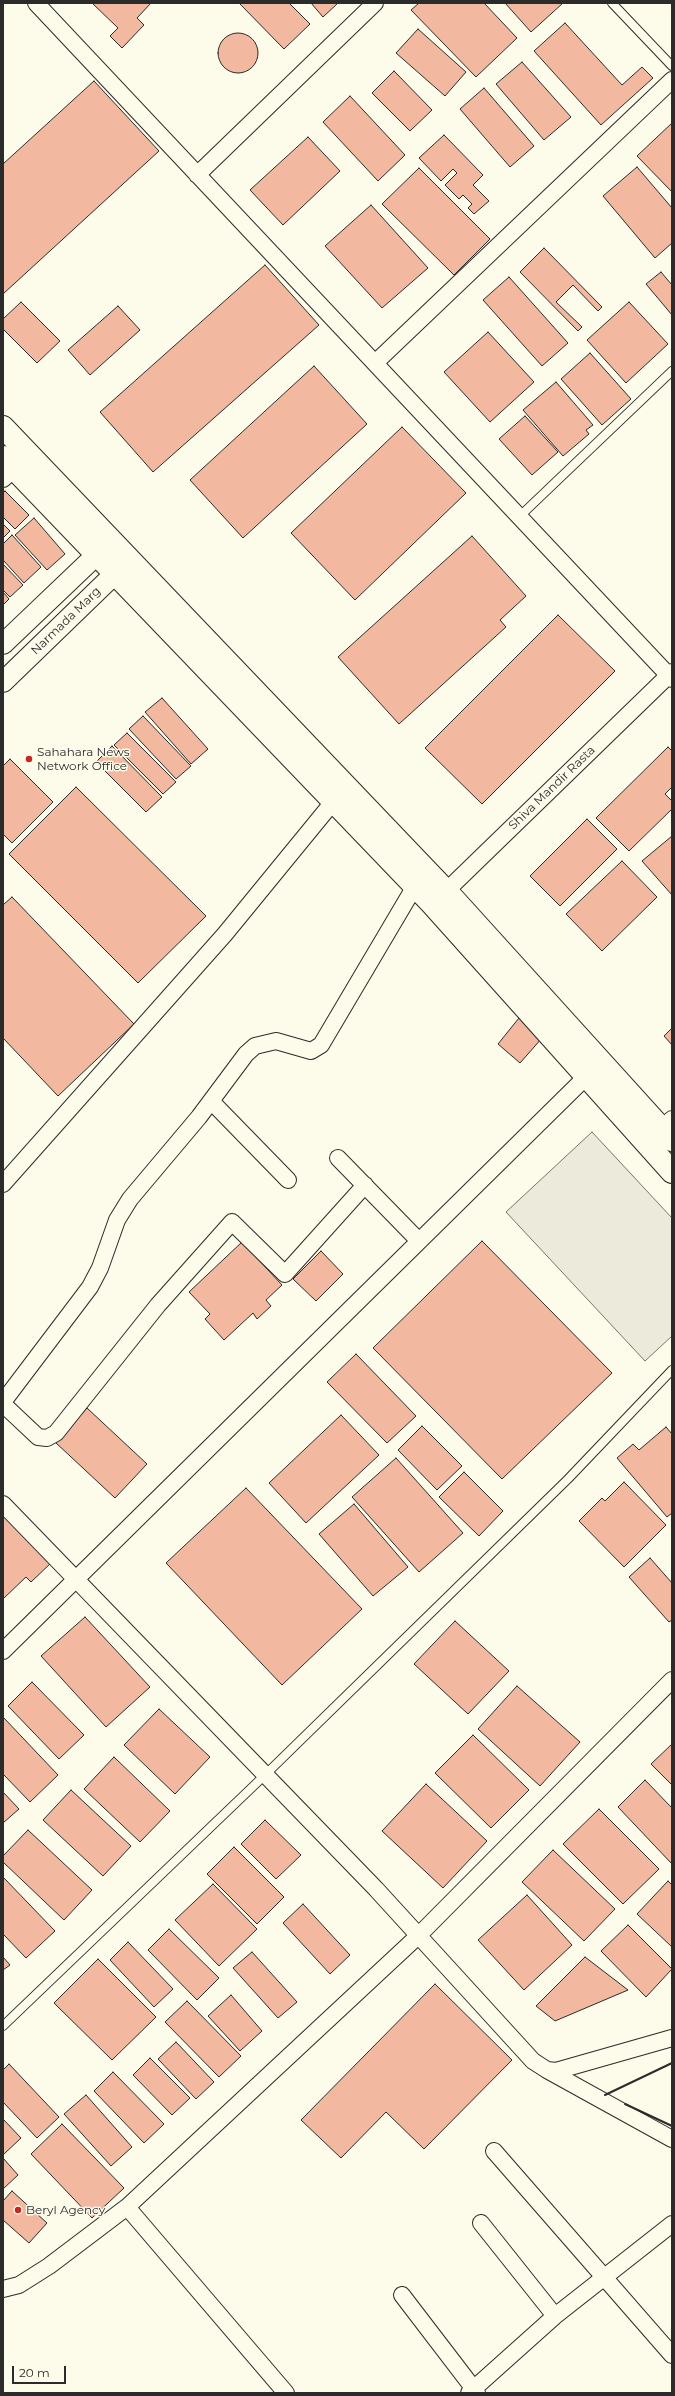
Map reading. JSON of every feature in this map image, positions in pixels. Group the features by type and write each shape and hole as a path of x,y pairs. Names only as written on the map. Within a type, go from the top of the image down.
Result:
{"main road":[{"path":"3,427 104,548 439,897 594,1069 672,1172"},
{"path":"7,468 104,548"},
{"path":"122,567 333,802 415,886 439,897"},
{"path":"594,1069 669,1129"}],"street":[{"path":"36,3 519,518 671,676"},
{"path":"197,175 375,3"},
{"path":"375,363 672,80"},
{"path":"3,644 104,548"},
{"name":"Narmada Marg","path":"3,682 122,567"},
{"name":"Shiva Mandir Rasta","path":"439,897 671,676"},
{"path":"3,1184 225,934 333,802"},
{"path":"365,1185 285,1274 232,1222 158,1304 56,1433 47,1438 38,1437 3,1403 90,1287 100,1268 117,1220 130,1200 212,1101 246,1054 255,1046 276,1041 312,1051 321,1045 415,886"},
{"path":"3,1651 594,1069"},
{"path":"212,1101 288,1180"},
{"path":"338,1158 419,1241"},
{"path":"3,1504 266,1774 533,2061 672,2139"},
{"path":"3,2289 19,2285 49,2266 127,2207 418,1936 672,1680"},
{"path":"547,2070 556,2071 580,2066 672,2038"},
{"path":"494,2151 603,2278 672,2355"},
{"path":"127,2207 286,2393"},
{"path":"481,2223 555,2316"},
{"path":"402,2295 473,2392 555,2316 672,2224"}],"lane":[{"path":"612,3 672,66"},
{"path":"519,518 672,371"},
{"path":"3,2026 266,1774 568,1479 672,1370"}],"shaded area":[{"path":"592,1132 672,1218 672,1336 645,1361 506,1212"}],"building":[{"path":"92,3 151,3 137,18 144,25 122,48 110,36 118,28"},
{"path":"239,3 289,3 310,24 284,49"},
{"path":"311,3 338,3 323,17"},
{"path":"419,3 484,3 517,38 476,77 411,10"},
{"path":"505,3 563,3 531,32"},
{"path":"565,23 622,85 642,67 653,78 601,125 534,51"},
{"path":"418,29 466,72 445,96 396,53"},
{"path":"238,33 246,35 252,39 256,45 258,53 256,61 252,67 246,71 238,73 230,71 224,67 220,61 218,53 220,45 224,39 230,35"},
{"path":"522,62 571,117 544,140 496,84"},
{"path":"394,71 432,110 410,131 372,93"},
{"path":"94,81 159,151 3,294 3,164"},
{"path":"484,88 534,146 510,167 460,109"},
{"path":"350,96 405,155 378,181 323,122"},
{"path":"672,123 672,192 637,156"},
{"path":"444,135 483,175 473,185 489,201 474,214 468,208 472,204 463,195 459,199 445,185 457,173 453,169 441,181 419,158"},
{"path":"308,137 340,171 283,225 250,190"},
{"path":"637,167 672,208 672,243 655,258 603,196"},
{"path":"419,168 490,239 454,275 382,204"},
{"path":"371,205 428,268 382,308 325,246"},
{"path":"544,248 602,307 598,311 573,285 556,302 582,327 578,331 520,272"},
{"path":"265,265 319,325 153,472 100,412"},
{"path":"661,272 672,285 672,315 646,284"},
{"path":"509,277 568,343 542,366 483,300"},
{"path":"21,302 60,341 37,363 3,329 3,319"},
{"path":"629,302 668,344 626,383 587,340"},
{"path":"118,306 140,330 90,375 68,350"},
{"path":"488,332 534,382 490,422 444,372"},
{"path":"590,353 631,399 602,425 561,379"},
{"path":"314,366 367,424 243,538 190,480"},
{"path":"556,382 593,425 586,430 589,434 563,456 523,410"},
{"path":"525,416 558,452 532,475 499,439"},
{"path":"402,427 466,493 355,600 291,533"},
{"path":"5,491 29,515 15,529 3,517 3,493"},
{"path":"34,518 65,554 47,570 15,535"},
{"path":"3,524 10,531 3,538"},
{"path":"12,535 41,567 24,583 3,560 3,544"},
{"path":"472,536 526,596 500,620 506,627 399,724 338,657"},
{"path":"3,564 23,585 10,597 3,590"},
{"path":"3,592 9,599 3,605"},
{"path":"558,615 615,671 482,804 425,748"},
{"path":"162,698 208,749 191,764 145,712"},
{"path":"143,716 191,766 176,779 129,729"},
{"path":"127,733 176,782 163,794 114,745"},
{"path":"112,746 162,797 146,812 96,762"},
{"path":"668,747 672,751 672,787 665,794 672,801 672,809 629,851 596,818"},
{"path":"10,759 53,802 12,843 3,834 3,766"},
{"path":"76,787 206,916 138,983 9,854"},
{"path":"587,819 617,849 560,906 530,876"},
{"path":"672,836 672,895 642,861"},
{"path":"622,861 657,897 602,951 566,914"},
{"path":"12,897 134,1024 58,1096 3,1038 3,905"},
{"path":"519,1018 542,1038 520,1063 498,1044"},
{"path":"672,1028 672,1045 664,1036"},
{"path":"482,1241 612,1373 502,1479 373,1348"},
{"path":"242,1242 282,1285 266,1300 271,1306 257,1319 253,1313 224,1340 205,1319 210,1314 189,1292"},
{"path":"321,1251 343,1274 316,1301 293,1279"},
{"path":"356,1354 416,1416 387,1443 327,1382"},
{"path":"87,1408 147,1464 115,1498 55,1442"},
{"path":"341,1415 379,1455 306,1523 269,1483"},
{"path":"422,1426 462,1466 437,1490 398,1450"},
{"path":"666,1427 672,1434 672,1513 667,1517 617,1458 633,1444 639,1450"},
{"path":"396,1458 463,1533 419,1572 352,1497"},
{"path":"464,1472 503,1511 479,1536 439,1497"},
{"path":"624,1482 666,1525 624,1567 579,1521 602,1498 605,1501"},
{"path":"246,1488 362,1609 282,1685 166,1563"},
{"path":"354,1504 408,1567 373,1596 319,1534"},
{"path":"3,1510 52,1562 31,1582 26,1577 3,1599"},
{"path":"650,1558 672,1583 672,1620 669,1622 629,1577"},
{"path":"85,1617 150,1687 106,1727 41,1656"},
{"path":"455,1621 509,1671 468,1714 414,1664"},
{"path":"32,1682 84,1735 59,1759 8,1706"},
{"path":"517,1686 580,1742 540,1786 478,1729"},
{"path":"159,1709 210,1757 175,1794 124,1745"},
{"path":"3,1717 58,1775 30,1802 3,1774"},
{"path":"473,1735 529,1790 491,1828 435,1773"},
{"path":"672,1744 672,1785 651,1764"},
{"path":"114,1757 170,1811 140,1842 84,1789"},
{"path":"645,1780 672,1808 672,1864 618,1807"},
{"path":"426,1784 487,1841 443,1888 382,1831"},
{"path":"71,1790 131,1846 103,1876 43,1820"},
{"path":"3,1792 19,1809 3,1823"},
{"path":"599,1809 659,1869 623,1904 563,1844"},
{"path":"265,1820 301,1855 276,1879 241,1844"},
{"path":"28,1830 92,1890 64,1920 3,1862 3,1856"},
{"path":"234,1847 284,1897 257,1924 207,1874"},
{"path":"553,1850 615,1909 584,1941 522,1882"},
{"path":"3,1877 55,1931 26,1958 3,1934"},
{"path":"668,1881 672,1885 672,1947 637,1914"},
{"path":"213,1884 257,1929 219,1966 175,1920"},
{"path":"527,1895 572,1945 524,1990 478,1940"},
{"path":"303,1904 350,1955 330,1974 283,1923"},
{"path":"628,1925 672,1969 646,1997 601,1951"},
{"path":"169,1929 219,1978 197,2000 148,1950"},
{"path":"128,1942 173,1989 154,2007 110,1960"},
{"path":"252,1952 297,2002 278,2018 233,1968"},
{"path":"3,1957 10,1965 3,1970"},
{"path":"585,1957 628,1990 555,2021 536,2006"},
{"path":"98,1959 156,2017 112,2060 54,2003"},
{"path":"435,1984 512,2060 424,2149 386,2112 341,2158 301,2120"},
{"path":"231,1995 262,2031 240,2051 208,2016"},
{"path":"187,2001 241,2056 219,2077 165,2022"},
{"path":"176,2042 214,2082 196,2099 158,2059"},
{"path":"150,2058 190,2098 172,2115 133,2075"},
{"path":"9,2064 59,2117 37,2138 3,2102 3,2070"},
{"path":"113,2072 164,2124 144,2143 94,2091"},
{"path":"86,2095 132,2147 111,2166 64,2114"},
{"path":"3,2119 21,2138 3,2155"},
{"path":"62,2124 124,2188 92,2218 31,2154"},
{"path":"3,2158 18,2175 3,2189"},
{"name":"Beryl Agency","path":"12,2191 47,2223 29,2243 3,2220 3,2201"}],"wall":[{"path":"605,2095 672,2063"},
{"path":"625,2104 672,2126"}],"place":[{"name":"Sahahara News Network Office","path":"29,759"},
{"name":"Beryl Agency","path":"18,2210"}]}
